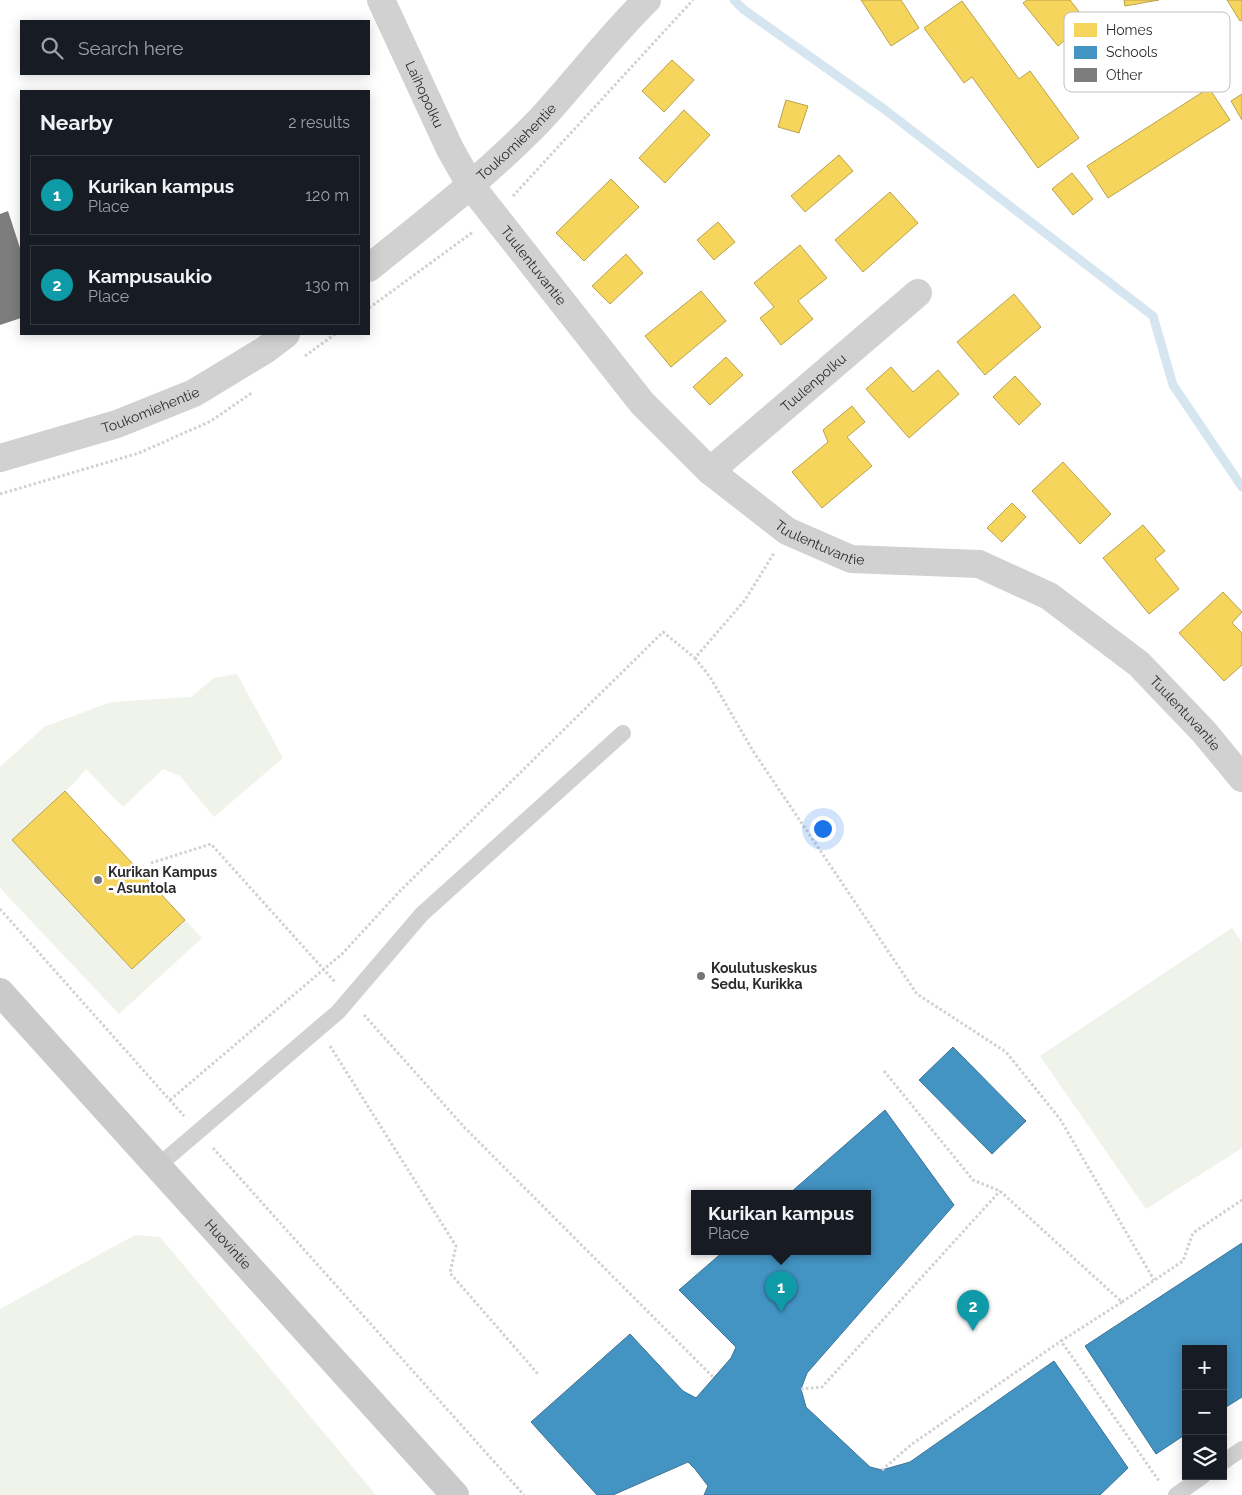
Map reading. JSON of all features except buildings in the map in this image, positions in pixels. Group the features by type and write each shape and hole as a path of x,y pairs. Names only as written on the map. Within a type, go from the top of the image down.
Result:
{"main road":[{"name":"Huovintie","path":"0,992 455,1495"}],"street":[{"name":"Laihopolku","path":"381,0 450,149 471,186"},
{"name":"Toukomiehentie","path":"370,267 471,186 500,160 541,118 647,0"},
{"name":"Tuulentuvantie","path":"471,186 642,403 710,471 787,531 851,559 979,564 1049,596 1139,664 1204,732 1242,778"},
{"name":"Tuulenpolku","path":"710,471 918,292"},
{"name":"Toukomiehentie","path":"0,458 117,424 194,393 266,350 285,335"}],"lane":[{"path":"158,1166 338,1012 422,914 623,733"},
{"path":"1227,1459 1242,1449"},
{"path":"1170,1491 1194,1480"}],"path":[{"path":"695,658 745,600 787,531"},
{"path":"170,1100 343,952 406,885 663,632 695,658 710,677 753,751 917,994 1006,1052 1060,1119 1154,1280"},
{"path":"151,863 211,844 465,1128 714,1378"},
{"path":"0,909 524,1495"},
{"path":"319,1029 456,1246 450,1272 538,1374"},
{"path":"884,1071 973,1180 1000,1191 1122,1302"},
{"path":"801,1389 822,1387 1000,1191"},
{"path":"882,1470 912,1444 1061,1341 1183,1260 1193,1233 1242,1200"},
{"path":"1061,1341 1170,1491"}],"shaded area":[{"path":"237,674 283,758 214,817 180,776 163,769 123,807 86,769 74,783 12,840 132,969 185,920 202,938 119,1014 0,888 0,767 44,727 111,702 191,697 214,678"},
{"path":"1232,928 1242,943 1242,1148 1146,1209 1040,1056"},
{"path":"135,1235 160,1237 376,1495 0,1495 0,1309"}],"waterway":[{"path":"734,0 743,9 884,109 1153,316 1173,385 1242,487"}],"place":[{"name":"Kurikan Kampus - Asuntola","path":"98,880"},
{"name":"Koulutuskeskus Sedu, Kurikka","path":"701,976"},
{"name":"Kurikan kampus","path":"781,1312"},
{"name":"Kampusaukio","path":"973,1331"}]}
